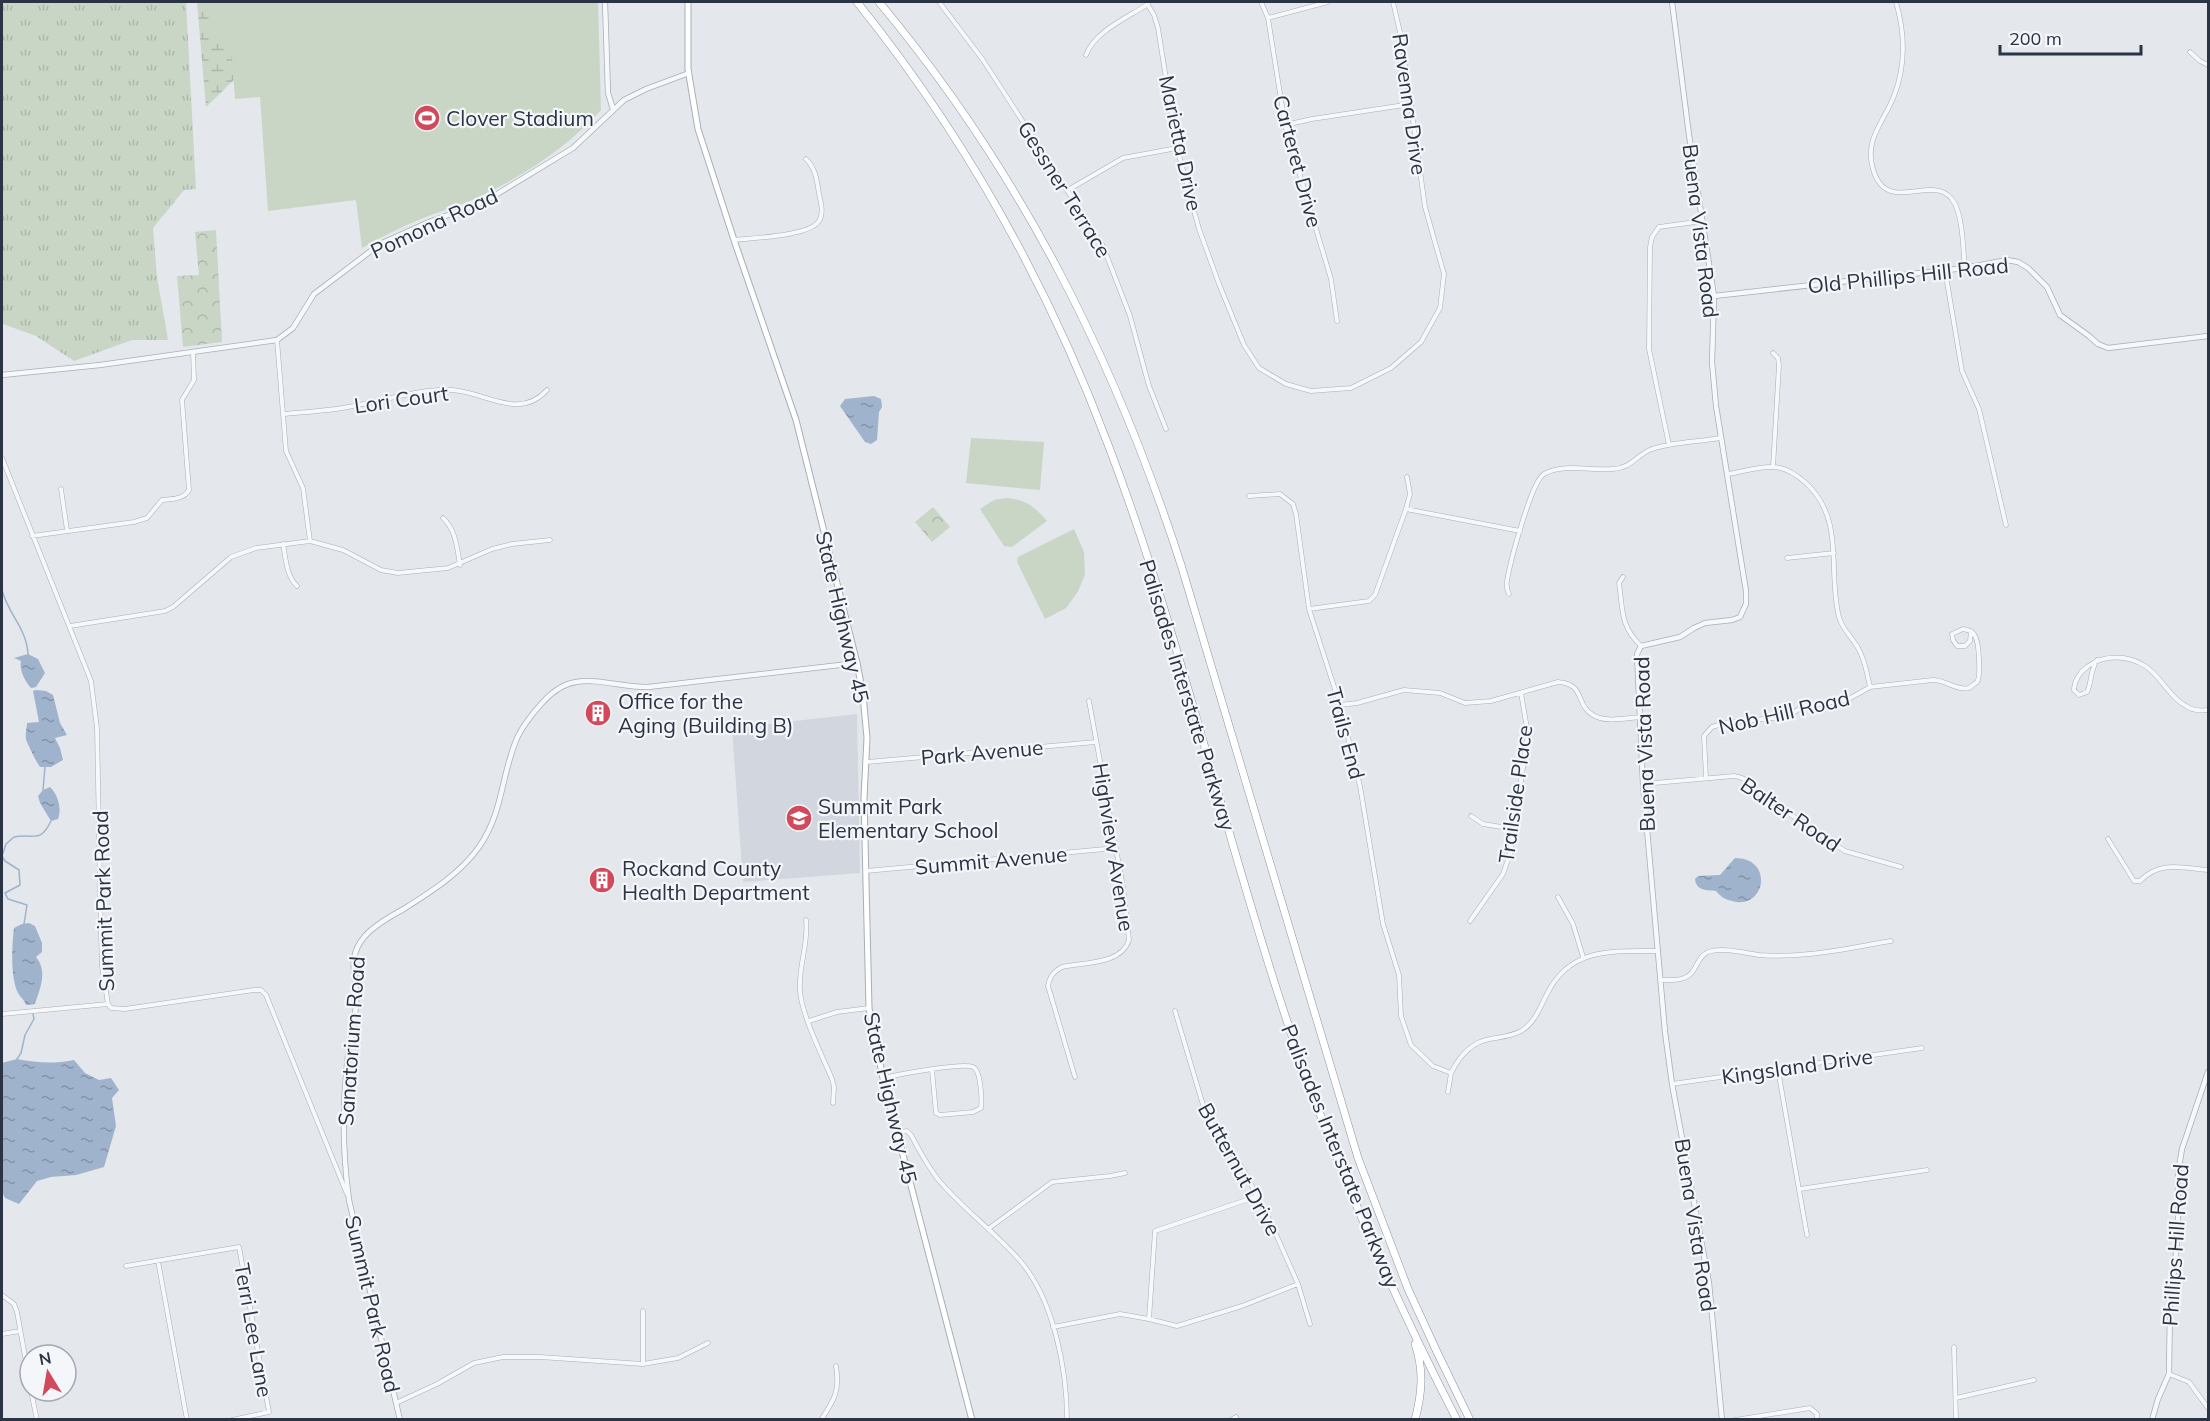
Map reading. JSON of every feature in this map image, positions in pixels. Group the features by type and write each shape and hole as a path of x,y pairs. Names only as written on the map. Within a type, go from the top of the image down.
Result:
{"highway":[{"name":"Palisades Interstate Parkway","path":"857,2 932,103 988,193 1046,301 1089,397 1121,479 1143,546 1264,952 1292,1035 1337,1159 1393,1289 1457,1419"},
{"name":"Palisades Interstate Parkway","path":"879,2 930,66 986,145 1041,236 1086,322 1133,427 1188,584 1361,1166 1408,1289 1470,1419"},
{"path":"885,2 930,66"},
{"path":"1393,1289 1420,1365 1421,1392 1415,1419"}],"main road":[{"name":"State Highway 45","path":"688,2 689,73 700,136 796,420 857,663 863,694 867,762 864,798 869,1008 883,1078 972,1419"}],"street":[{"path":"605,2 608,93 613,109"},
{"name":"Gessner Terrace","path":"939,2 983,60 1103,246 1135,330 1149,386 1166,429"},
{"name":"Carteret Drive","path":"1261,2 1268,18 1285,125 1331,279 1337,321"},
{"path":"1268,18 1328,2"},
{"name":"Ravenna Drive","path":"1219,284 1244,345 1259,368 1286,384 1311,391 1351,388 1390,368 1421,342 1440,308 1444,274 1425,207 1402,41 1393,2"},
{"name":"Buena Vista Road","path":"1672,2 1689,135 1714,296 1713,384 1746,591 1746,604 1740,617 1705,623 1669,642 1641,646 1636,654 1643,784 1666,1040 1709,1283 1722,1419"},
{"path":"1896,2 1903,31 1902,70 1894,98 1873,135 1870,157 1875,177 1882,187 1891,192 1939,190 1948,194 1958,212 1965,268"},
{"path":"1086,55 1090,45 1098,37 1147,3"},
{"name":"Marietta Drive","path":"1147,3 1158,28 1177,148 1199,229 1219,284"},
{"path":"2190,52 2208,65"},
{"name":"Pomona Road","path":"276,340 293,328 314,294 380,244 429,222 484,202 578,145 613,109 642,91 689,73"},
{"path":"1285,125 1411,104"},
{"path":"1068,190 1123,158 1177,148"},
{"path":"734,240 805,231 817,224 821,219 822,210 815,173 806,159"},
{"path":"1669,445 1649,349 1650,248 1652,237 1659,227 1703,221"},
{"name":"Old Phillips Hill Road","path":"1714,296 1965,268 2007,260 2018,262 2041,279 2060,315 2098,344 2108,348 2208,336"},
{"path":"1945,270 1962,371 1979,409 2006,525"},
{"path":"2,375 100,365 276,340 286,451 303,488 310,541"},
{"path":"32,536 134,522 147,518 162,500 176,499 186,494 189,490 182,400 194,380 193,352"},
{"path":"1773,353 1778,358 1779,365 1773,467"},
{"name":"Lori Court","path":"284,414 347,407 388,398 450,390 502,403 522,404 532,402 547,390"},
{"path":"1509,594 1507,582 1520,531 1536,482 1544,474 1558,470 1611,470 1626,467 1643,454 1669,445 1720,438"},
{"name":"Summit Park Road","path":"2,458 84,659 95,701 102,966 108,1004 111,1008 125,1009 254,990 261,990 266,995 350,1200 400,1419"},
{"path":"1728,474 1773,467 1798,476 1815,492 1828,513 1839,615 1850,638 1861,653 1870,687 1942,680 1961,688 1970,688 1977,682 1980,673 1976,636 1971,631 1963,629 1952,634 1957,646 1965,646 1970,641 1971,631"},
{"path":"1309,609 1369,602 1375,595 1406,509 1410,494 1407,477"},
{"path":"61,489 67,530"},
{"name":"Trails End","path":"1250,496 1280,494 1293,504 1309,609 1340,705 1360,786 1383,924 1399,975 1401,1010 1411,1045 1433,1066 1451,1073"},
{"path":"1406,509 1520,531"},
{"path":"443,518 453,531 460,565"},
{"path":"70,626 165,611 173,607 231,557 256,548 310,541 343,550 381,570 398,573 448,568 460,565 492,549 512,544 550,540"},
{"path":"283,544 288,572 291,580 297,586"},
{"path":"1787,558 1834,553"},
{"path":"1623,577 1619,583 1625,624 1629,635 1641,646"},
{"path":"2097,660 2091,669 2087,692 2079,695 2074,690 2074,683 2085,668 2097,660 2116,657 2146,666 2185,706 2198,711 2208,710"},
{"name":"Sanatorium Road","path":"350,1200 345,1165 347,1066 356,1007 353,966 358,946 372,930 440,884 459,869 478,849 494,819 511,753 521,729 545,699 574,682 592,681 648,687 857,663"},
{"path":"1340,705 1357,703 1404,690 1440,693 1465,703 1491,701 1558,682 1575,687 1585,708 1593,715 1615,719 1640,717"},
{"name":"Nob Hill Road","path":"1706,778 1704,736 1712,727 1725,723 1782,717 1792,714 1803,706 1847,700 1870,687"},
{"name":"Trailside Place","path":"1470,921 1503,874 1510,854 1528,734 1521,693"},
{"name":"Highview Avenue","path":"1075,1077 1048,986 1050,978 1062,967 1116,957 1127,948 1130,932 1089,701"},
{"name":"Park Avenue","path":"867,762 1096,742"},
{"name":"Balter Road","path":"1643,784 1743,777 1750,781 1760,794 1845,851 1901,867"},
{"path":"1471,816 1483,824 1514,830"},
{"path":"2108,838 2134,881 2140,881 2152,870 2161,867 2208,870"},
{"name":"Summit Avenue","path":"866,871 1116,848"},
{"path":"1558,897 1573,924 1583,957"},
{"path":"806,920 806,944 800,977 800,993 832,1079 833,1103"},
{"path":"1661,980 1683,979 1689,976 1708,952 1724,951 1780,957 1891,941"},
{"path":"1448,1092 1451,1073 1457,1060 1472,1046 1488,1039 1522,1031 1536,1017 1559,974 1568,966 1583,957 1600,953 1658,951"},
{"path":"2,1014 108,1004"},
{"path":"809,1022 837,1011 869,1008"},
{"name":"Butternut Drive","path":"1175,1011 1206,1115 1225,1140 1257,1196 1298,1284 1310,1324"},
{"name":"Kingsland Drive","path":"1672,1084 1922,1048"},
{"path":"883,1078 932,1070 974,1067 980,1082 981,1108 973,1112 940,1115 936,1113 932,1070"},
{"path":"1778,1070 1807,1235"},
{"name":"Phillips Hill Road","path":"2152,1419 2169,1374 2170,1306 2178,1235 2178,1173 2182,1149 2206,1090 2208,1072"},
{"path":"897,1133 907,1131 911,1135 938,1179 1014,1254 1033,1279 1048,1310 1053,1327 1065,1382 1067,1419"},
{"path":"1800,1189 1927,1170"},
{"path":"988,1229 1052,1182 1125,1173"},
{"path":"1149,1319 1155,1231 1257,1196"},
{"name":"Terri Lee Lane","path":"158,1261 239,1247 268,1412 232,1419"},
{"path":"126,1266 158,1261 186,1419"},
{"path":"1053,1327 1120,1314 1177,1326 1242,1306 1298,1284"},
{"path":"2,1294 14,1304 22,1343"},
{"path":"643,1311 643,1364"},
{"path":"2,1334 20,1331"},
{"path":"396,1403 437,1384 474,1363 503,1358 540,1357 643,1364 678,1358 708,1343"},
{"path":"1954,1347 1956,1419"},
{"path":"821,1419 836,1395 838,1381 836,1366"},
{"path":"2169,1374 2189,1382 2208,1408"},
{"path":"1956,1398 2034,1380"},
{"path":"34,1403 37,1419"},
{"path":"1735,1419 1804,1408 1814,1410 1818,1419"}],"shaded area":[{"name":"Summit Park Elementary School","path":"857,714 860,873 743,882 732,728"}],"green space":[{"path":"2,2 186,2 196,189 184,190 153,228 157,277 168,340 132,340 74,361 36,336 3,324 2,330"},
{"path":"197,2 312,2 312,4 206,107"},
{"name":"Clover Stadium","path":"209,2 598,2 601,110 575,136 546,159 514,179 474,199 406,225 362,248 356,200 268,211 260,97 235,99 231,43 212,44"},
{"path":"216,230 222,342 183,347 177,276 199,275 195,232"},
{"path":"971,438 1044,442 1040,490 966,483"},
{"path":"1006,498 1019,500 1029,505 1047,521 1012,547 1004,546 980,509 994,500"},
{"path":"933,507 950,527 932,542 915,522"},
{"path":"1074,529 1084,552 1085,575 1077,593 1066,608 1045,619 1017,562 1018,557"}],"water":[{"path":"874,396 881,399 882,407 879,412 877,440 871,444 865,442 840,406 845,399"},
{"path":"28,654 38,659 45,673 36,687 31,688 23,675 21,661 14,658"},
{"path":"33,691 46,691 53,695 60,723 67,735 55,738 63,760 51,767 40,767 26,739 27,723 39,722"},
{"path":"50,787 57,798 60,810 58,819 51,821 38,796"},
{"path":"1735,858 1748,860 1756,866 1760,874 1761,883 1758,892 1752,898 1743,902 1732,901 1716,891 1697,886 1695,879 1698,876 1720,875"},
{"path":"29,923 35,926 42,943 42,952 36,957 42,968 42,974 35,1004 26,1005 15,986 12,952 14,928"},
{"path":"17,1059 45,1062 74,1060 85,1073 99,1080 111,1078 119,1090 112,1098 116,1126 104,1167 76,1175 51,1177 37,1181 19,1204 5,1198 2,1192 2,1063"}],"waterway":[{"path":"2,590 8,607 21,629 28,654"},
{"path":"43,790 45,767"},
{"path":"24,924 27,905 8,899 5,893 20,885 19,870 5,861 2,856 6,844 14,837 40,835 51,821"},
{"path":"17,1059 21,1053 25,1035 34,1019 33,1014"}],"place":[{"name":"Clover Stadium","path":"427,118"},
{"name":"Office for the Aging (Building B)","path":"598,713"},
{"name":"Summit Park Elementary School","path":"799,818"},
{"name":"Rockand County Health Department","path":"602,880"}]}
